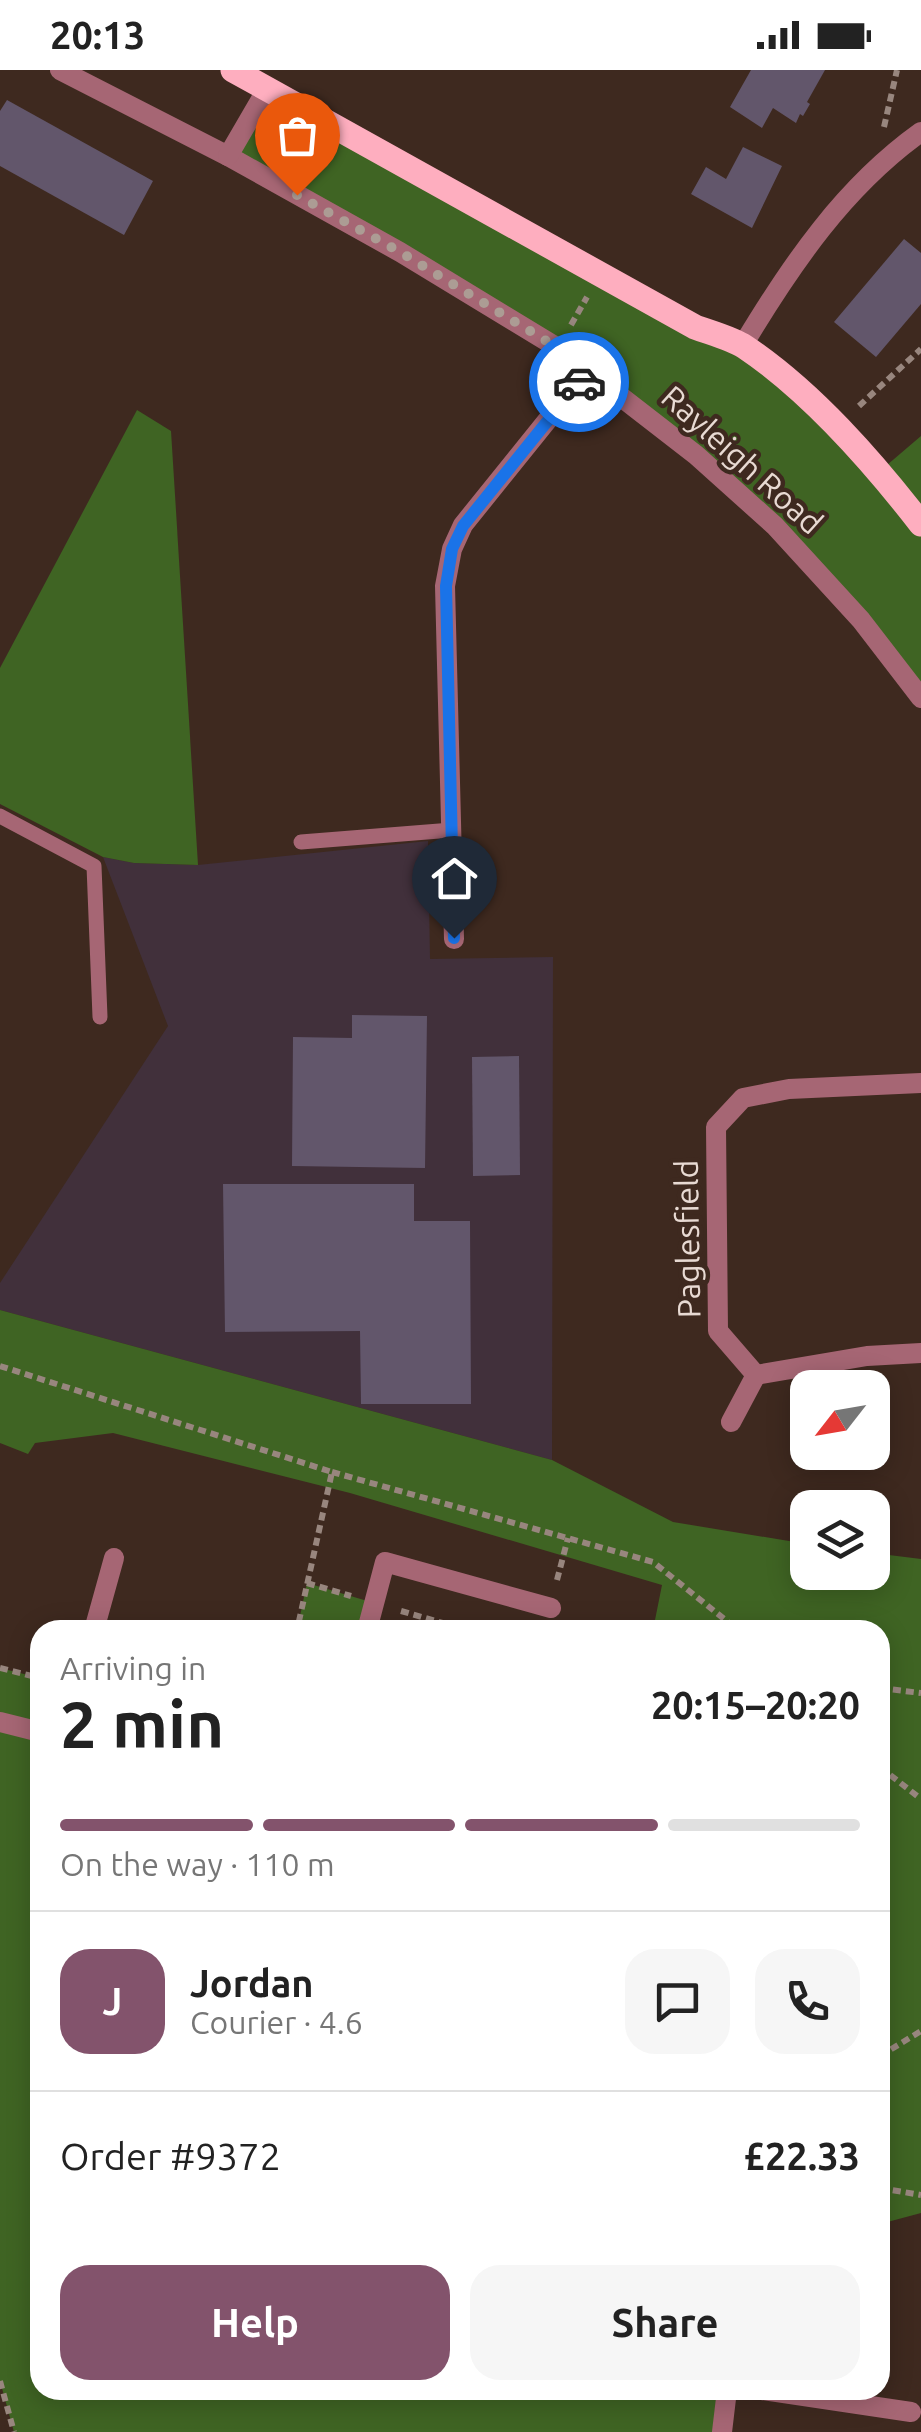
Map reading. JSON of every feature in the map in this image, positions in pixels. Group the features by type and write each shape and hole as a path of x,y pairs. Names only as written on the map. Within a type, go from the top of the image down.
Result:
{"main road":[{"path":"232,70 695,327 743,346 837,427 880,471 921,524"}],"street":[{"name":"Rayleigh Road","path":"60,70 228,156 400,252 558,348 696,455 775,526 861,620 921,698"},
{"path":"228,156 267,89"},
{"path":"743,346 826,220 921,132"},
{"path":"454,938 446,586 452,549 482,500 588,372"},
{"name":"Paglesfield","path":"756,1376 718,1332 716,1126 743,1098 789,1089 921,1083"},
{"path":"730,1422 756,1376 866,1356 921,1353"},
{"path":"97,1620 114,1558"},
{"path":"370,1620 385,1562 550,1608"},
{"path":"0,1722 30,1730"},
{"path":"722,2432 726,2400"},
{"path":"830,2400 911,2412"}],"lane":[{"path":"0,816 94,866 100,1017"},
{"path":"301,842 452,830"}],"path":[{"path":"897,70 882,125 898,150"},
{"path":"558,348 599,275"},
{"path":"837,427 921,349"},
{"path":"0,1366 332,1472 653,1562 726,1620"},
{"path":"299,1620 332,1472"},
{"path":"308,1583 433,1620"},
{"path":"0,1668 30,1676"},
{"path":"890,1689 921,1693"},
{"path":"890,1775 921,1799"},
{"path":"890,2050 921,2032"},
{"path":"890,2190 921,2195"},
{"path":"0,2381 14,2432"}],"shaded area":[{"path":"428,841 430,959 553,957 552,1460 0,1310 0,1283 168,1026 103,857 134,863 198,865"}],"green space":[{"path":"267,89 743,345 880,471 921,436 921,698 775,526 587,371 228,156"},
{"path":"137,410 171,431 198,865 134,863 103,857 0,804 0,668"},
{"path":"0,1310 552,1460 673,1522 790,1541 790,1590 890,1590 890,1555 921,1559 921,2213 890,2221 890,1620 655,1620 662,1585 350,1493 113,1433 35,1443 28,1454 0,1443"},
{"path":"307,1583 374,1603 370,1620 299,1620"},
{"path":"0,1668 30,1676 30,2400 726,2400 723,2432 14,2432 0,2381"}],"building":[{"path":"751,70 825,70 807,102 810,104 796,123 773,108 762,128 730,107"},
{"path":"7,100 153,181 124,235 0,166 0,111"},
{"path":"743,147 782,166 752,228 691,194 706,167 726,179"},
{"path":"904,239 921,253 921,304 876,357 834,322"},
{"path":"352,1015 427,1016 425,1168 292,1166 293,1037 352,1038"},
{"path":"519,1056 520,1175 473,1176 472,1057"},
{"path":"223,1184 414,1184 414,1221 470,1221 471,1404 361,1404 360,1331 225,1332"}],"way so far":[{"path":"297,195 558,348 588,372 579,382"}],"route":[{"path":"454,938 446,586 452,549 482,500 579,382"}]}
